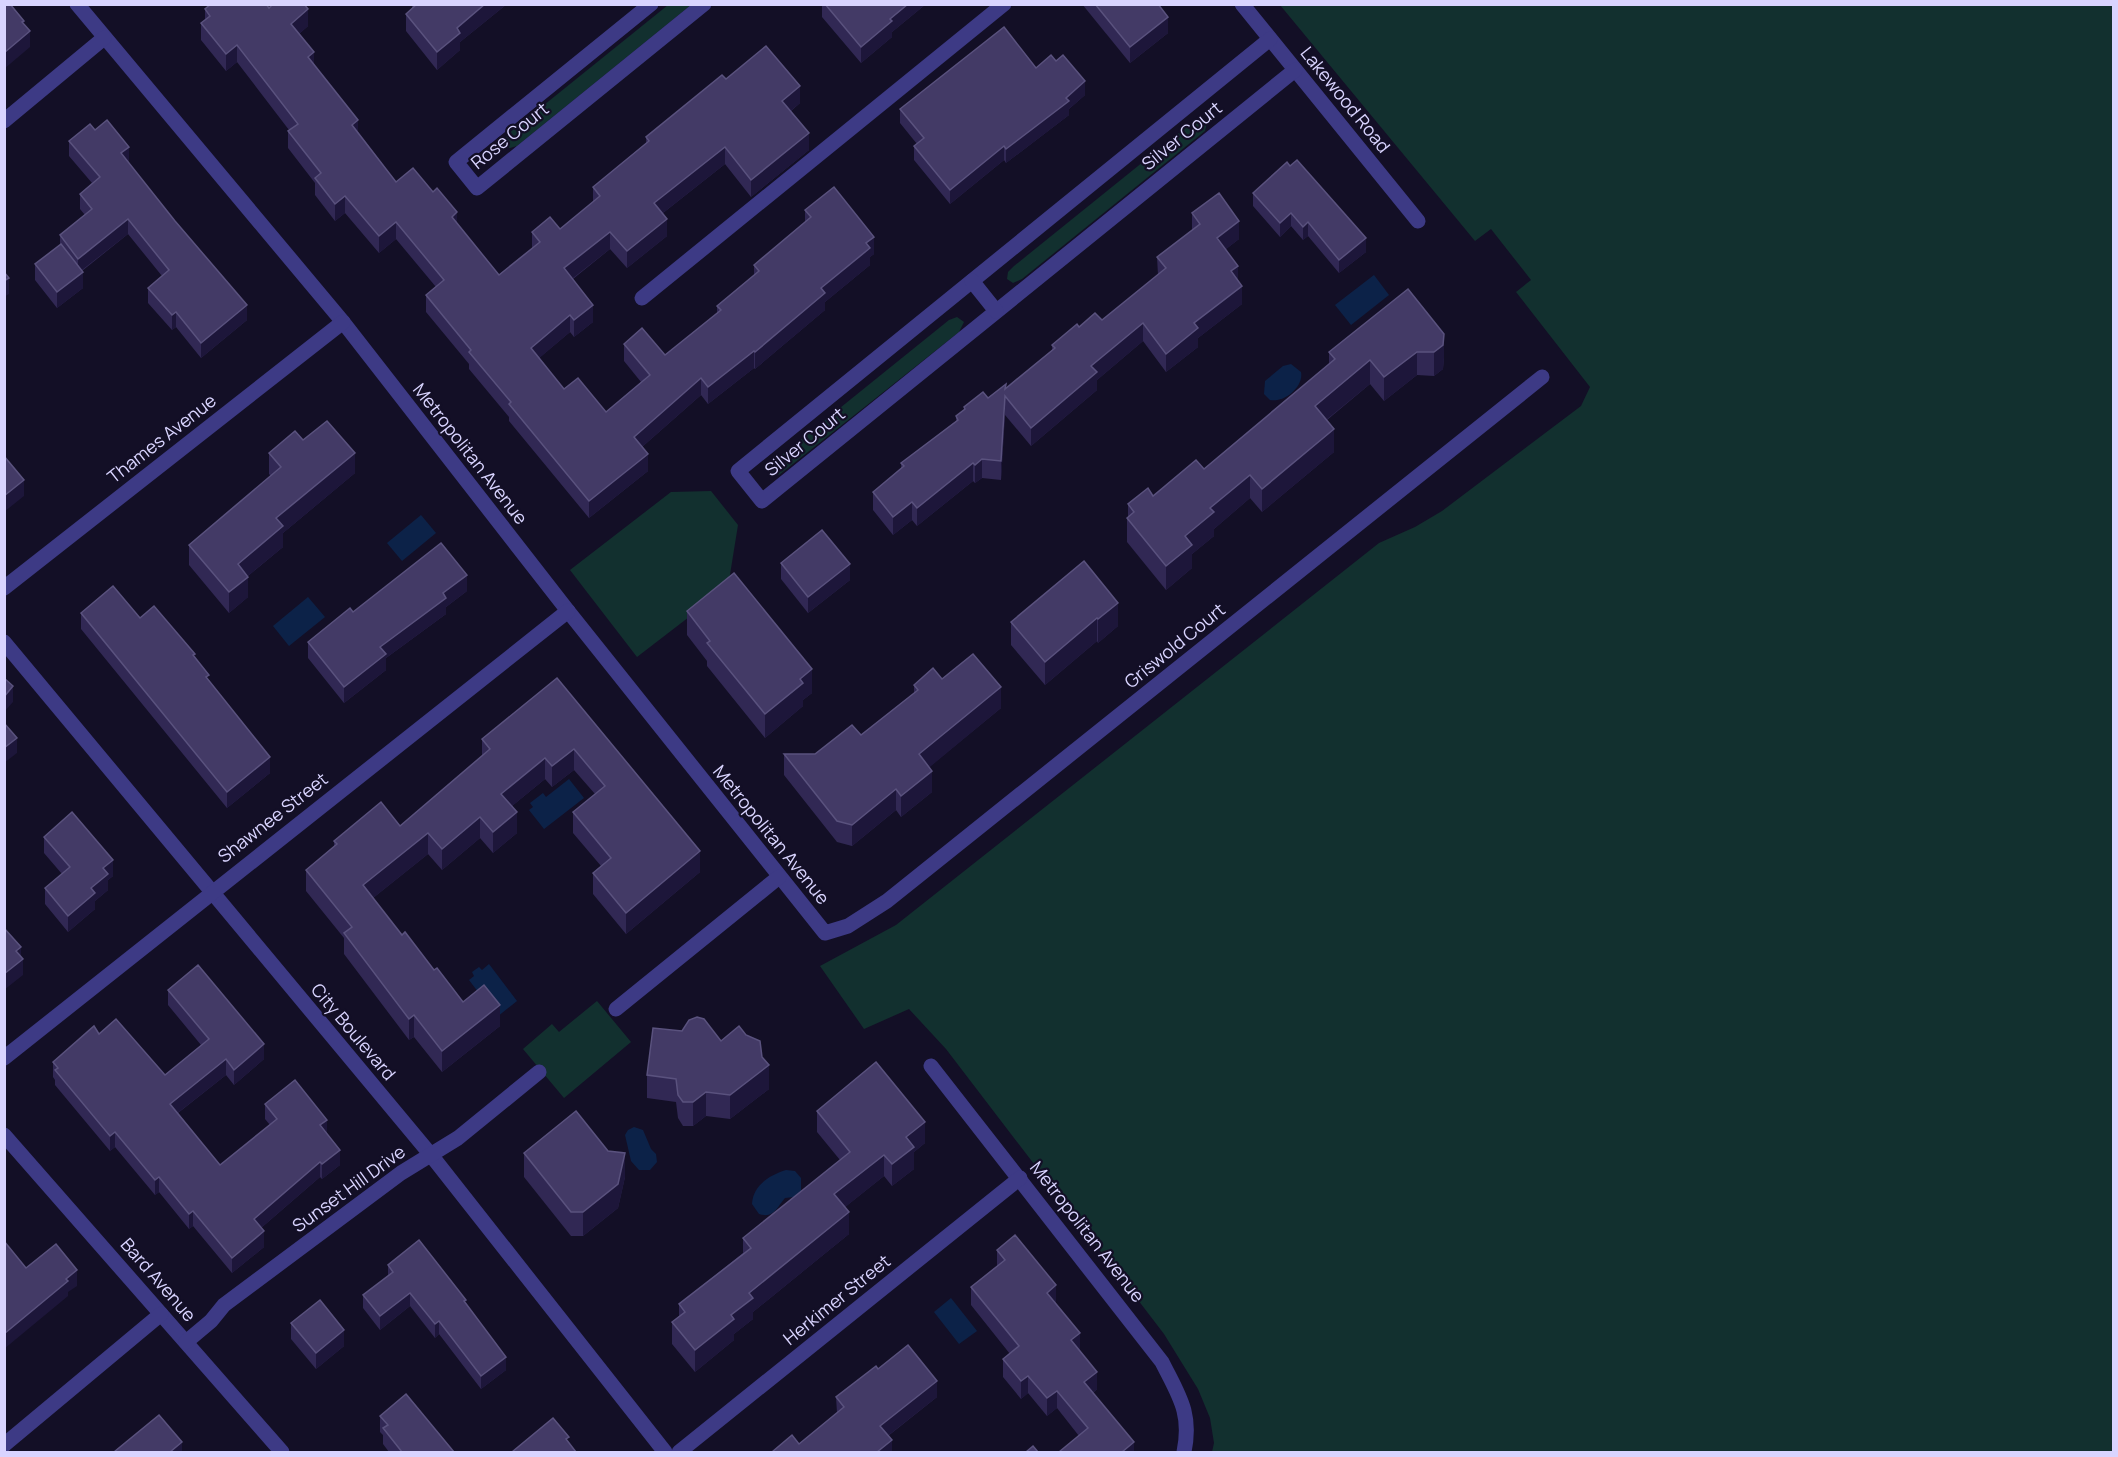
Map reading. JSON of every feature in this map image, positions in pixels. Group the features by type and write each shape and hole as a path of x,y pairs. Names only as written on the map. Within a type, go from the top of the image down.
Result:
{"street":[{"name":"Metropolitan Avenue","path":"77,4 343,322 825,933"},
{"name":"Rose Court","path":"651,4 456,162 477,188 704,4"},
{"path":"642,298 1004,4"},
{"name":"Lakewood Road","path":"1242,4 1418,221"},
{"path":"4,121 104,38"},
{"name":"Silver Court","path":"1270,39 738,471 762,501 1294,70"},
{"path":"972,281 996,311"},
{"name":"Thames Avenue","path":"4,588 343,322"},
{"name":"Griswold Court","path":"825,933 848,926 887,901 1542,377"},
{"name":"Shawnee Street","path":"4,1058 568,610"},
{"name":"City Boulevard","path":"4,642 431,1155 665,1452"},
{"path":"616,1009 779,877"},
{"name":"Metropolitan Avenue","path":"931,1066 1162,1362 1185,1407 1188,1435 1184,1452"},
{"name":"Sunset Hill Drive","path":"186,1342 211,1321 224,1305 401,1173 458,1138 538,1072"},
{"name":"Bard Avenue","path":"4,1135 282,1452"},
{"name":"Herkimer Street","path":"679,1452 1020,1178"},
{"path":"4,1445 161,1314"}],"green space":[{"path":"668,5 691,5 517,146 507,147 505,139 508,134"},
{"path":"1280,5 2113,5 2113,1452 1212,1452 1214,1443 1210,1418 1198,1389 1164,1334 946,1049 909,1009 864,1029 820,966 896,925 1379,543 1415,527 1442,511 1581,406 1590,387 1516,292 1531,280 1491,229 1475,241"},
{"path":"1202,118 1207,123 1205,131 1022,279 1013,283 1007,279 1008,272 1014,266 1195,120"},
{"path":"957,317 964,322 959,332 779,475 771,474 769,468 773,462 949,320"},
{"path":"711,491 738,525 728,587 637,657 570,570 671,492"},
{"path":"597,1001 631,1042 564,1098 523,1049 552,1024 559,1032"}],"water":[{"path":"1374,275 1389,295 1351,325 1335,305"},
{"path":"1291,364 1301,372 1299,383 1287,396 1270,400 1264,394 1265,381 1283,366"},
{"path":"421,515 436,533 402,561 387,543"},
{"path":"308,597 325,617 289,646 273,626"},
{"path":"569,779 584,798 544,829 529,810 533,807 530,803 543,793 546,797"},
{"path":"489,964 517,1001 497,1017 469,980 474,976 472,972 479,967 482,970"},
{"path":"634,1127 643,1130 651,1149 656,1154 657,1162 650,1170 639,1170 631,1161 625,1135"},
{"path":"786,1170 795,1171 801,1178 801,1191 794,1197 785,1198 772,1214 759,1214 752,1204 755,1191 768,1178"},
{"path":"951,1298 977,1331 959,1344 934,1312"}],"building":[{"path":"4,4 10,4 30,31 4,53"},
{"path":"211,4 266,4 269,8 273,4 304,4 308,9 291,24 314,52 308,57 358,120 352,125 396,182 413,168 433,192 437,188 457,212 452,217 499,275 540,242 532,232 550,217 560,229 600,196 593,187 649,141 646,137 722,75 726,79 766,46 800,86 782,101 809,133 751,180 725,147 654,203 667,219 627,251 610,232 564,268 593,305 574,320 570,315 531,348 564,389 578,378 606,412 650,375 624,344 642,328 665,355 721,310 717,306 759,271 754,265 811,217 805,210 834,187 874,237 866,243 870,248 821,288 825,293 755,352 708,387 701,378 634,437 648,454 589,501 509,404 511,402 426,295 444,280 396,222 379,236 345,196 335,204 315,178 321,173 288,131 298,124 237,45 226,54 201,23 210,16 205,9"},
{"path":"417,4 485,4 457,28 460,33 437,52 406,14"},
{"path":"825,4 908,4 861,47"},
{"path":"1095,4 1158,4 1168,17 1130,47"},
{"path":"1004,27 1036,68 1051,55 1056,61 1063,55 1085,81 1066,98 1069,101 1006,149 1004,146 950,190 914,146 924,138 900,109"},
{"path":"107,120 129,147 121,153 175,221 247,305 201,343 176,312 172,315 148,288 169,270 128,219 78,259 60,235 92,209 80,194 100,177 69,141 90,124 95,130"},
{"path":"1297,160 1366,238 1339,260 1308,222 1303,227 1291,213 1280,223 1253,193 1287,162 1290,166"},
{"path":"1219,193 1239,221 1217,238 1238,266 1231,271 1242,286 1194,323 1198,328 1166,354 1143,323 1091,366 1097,372 1031,428 1005,396 1001,461 982,459 975,465 973,463 917,508 912,502 893,517 873,492 904,466 901,463 958,420 956,416 965,409 964,407 983,392 988,398 1006,384 1005,389 1055,348 1052,345 1077,324 1079,327 1095,313 1102,320 1166,268 1157,257 1200,224 1192,213"},
{"path":"61,244 83,272 57,292 35,264"},
{"path":"1408,289 1444,334 1443,345 1434,352 1417,352 1384,377 1370,360 1315,406 1334,429 1262,489 1250,475 1210,508 1214,512 1185,536 1192,545 1166,566 1127,518 1134,512 1128,504 1148,488 1153,496 1196,460 1204,469 1335,359 1329,352"},
{"path":"327,421 355,453 276,518 283,526 238,564 248,577 229,592 189,545 281,467 269,453 295,431 303,440"},
{"path":"4,456 24,480 4,496"},
{"path":"822,530 850,564 808,597 781,563"},
{"path":"441,543 467,575 443,593 446,598 380,647 386,654 344,687 308,642 350,608 353,612"},
{"path":"1084,561 1118,603 1045,662 1011,622"},
{"path":"734,573 812,669 800,679 803,683 765,714 707,643 710,641 687,611"},
{"path":"113,586 140,618 154,606 195,654 193,655 209,675 206,677 270,757 227,792 81,613"},
{"path":"973,654 1001,687 919,754 932,771 901,796 896,789 852,825 837,821 784,754 815,754 852,725 861,735 918,690 914,685 933,668 942,679"},
{"path":"4,678 13,686 4,697"},
{"path":"557,678 700,851 626,913 593,873 611,858 573,812 605,786 574,749 552,766 545,758 501,794 517,812 493,832 480,817 442,849 428,833 363,885 402,935 405,932 434,970 437,968 463,1002 484,985 500,1005 442,1051 414,1015 409,1019 344,933 352,927 306,870 337,844 334,841 381,802 400,826 490,749 482,739"},
{"path":"4,723 17,738 4,748"},
{"path":"72,812 113,860 103,868 108,874 91,888 95,893 68,916 45,888 70,867 44,837"},
{"path":"4,928 21,947 16,951 23,959 4,974"},
{"path":"198,965 264,1044 234,1070 226,1059 170,1104 220,1165 277,1119 265,1104 295,1080 327,1120 320,1125 340,1150 322,1164 320,1162 254,1219 264,1231 232,1258 193,1211 189,1214 159,1177 155,1180 115,1132 110,1136 55,1070 58,1068 53,1062 94,1026 99,1034 116,1019 165,1075 209,1039 168,990"},
{"path":"697,1017 704,1019 721,1041 739,1026 746,1035 760,1041 762,1057 769,1065 730,1095 706,1092 693,1102 683,1102 678,1095 676,1079 647,1075 653,1028 682,1031 689,1020"},
{"path":"876,1062 925,1122 906,1137 914,1147 892,1164 884,1155 834,1194 849,1212 749,1293 753,1298 731,1315 734,1319 695,1350 672,1322 685,1312 679,1304 751,1248 743,1238 850,1152 817,1111"},
{"path":"576,1111 608,1151 625,1153 618,1184 583,1212 571,1212 524,1153"},
{"path":"1015,1235 1056,1285 1047,1293 1080,1333 1071,1340 1097,1372 1084,1382 1134,1442 1122,1452 1059,1452 1088,1428 1057,1391 1047,1398 1028,1376 1021,1381 1003,1359 1019,1346 971,1287 1005,1260 997,1250"},
{"path":"419,1240 466,1300 464,1301 506,1357 481,1376 439,1321 435,1324 410,1293 380,1316 363,1295 393,1272 388,1265"},
{"path":"4,1241 26,1268 56,1244 77,1270 66,1279 68,1281 4,1334"},
{"path":"320,1300 344,1330 316,1353 291,1323"},
{"path":"908,1345 937,1381 880,1426 892,1440 877,1452 772,1452 792,1435 799,1444 844,1407 836,1397 876,1366 878,1369"},
{"path":"406,1394 454,1452 402,1452 383,1428 388,1425 380,1416"},
{"path":"159,1415 182,1442 170,1452 114,1452"},
{"path":"553,1418 569,1437 566,1439 576,1452 512,1452"},
{"path":"1033,1446 1038,1452 1026,1452"}]}
